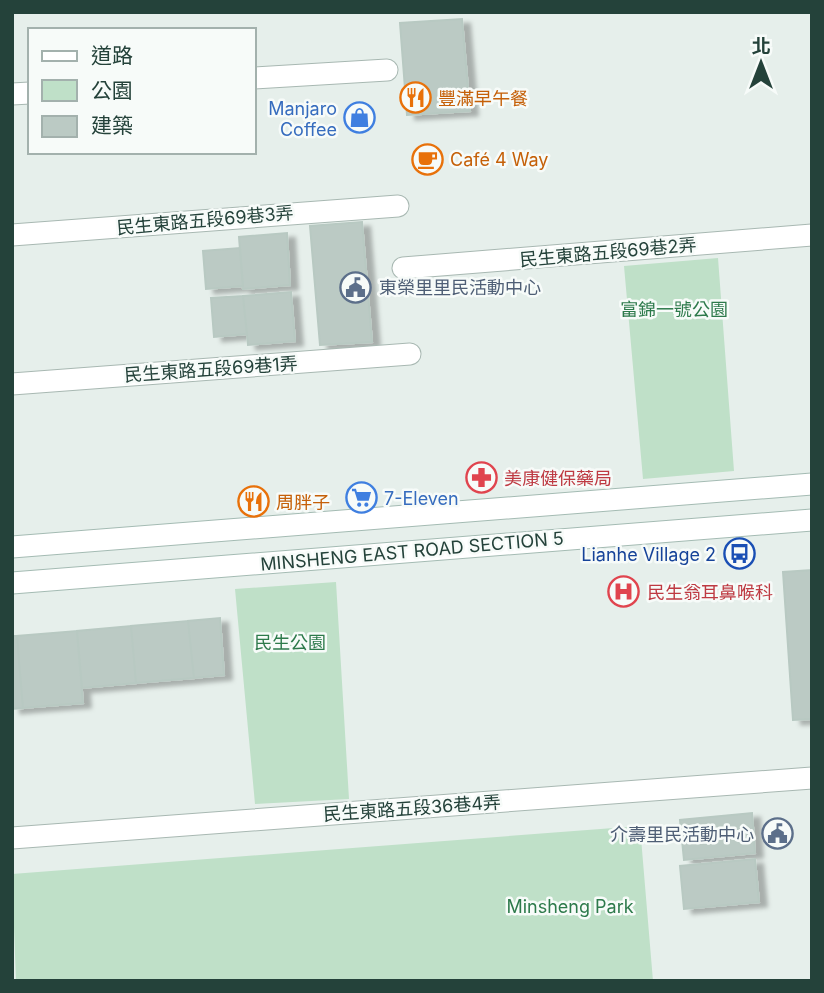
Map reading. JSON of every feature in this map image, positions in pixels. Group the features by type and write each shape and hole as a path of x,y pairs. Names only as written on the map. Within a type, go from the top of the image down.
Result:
{"street":[{"path":"256,78 387,70"},
{"name":"民生東路五段69巷3弄","path":"12,235 398,206"},
{"name":"民生東路五段69巷2弄","path":"403,268 812,235"},
{"name":"民生東路五段69巷1弄","path":"12,384 411,354"},
{"name":"MINSHENG EAST ROAD SECTION 5","path":"12,547 812,484"},
{"name":"MINSHENG EAST ROAD SECTION 5","path":"12,583 812,520"},
{"name":"民生東路五段36巷4弄","path":"12,838 812,778"}],"green space":[{"name":"富錦一號公園","path":"718,258 734,471 643,479 624,266"},
{"name":"民生公園","path":"336,582 349,799 255,804 235,589"},
{"name":"Minsheng Park","path":"640,826 653,981 16,981 12,874"}],"building":[{"path":"462,19 470,111 407,115 400,23"},
{"path":"362,222 372,342 320,345 310,226"},
{"path":"287,233 290,285 243,289 239,237"},
{"path":"240,248 243,286 206,289 203,251"},
{"path":"291,292 295,341 248,345 243,296"},
{"path":"243,296 247,334 214,337 211,298"},
{"path":"812,570 812,719 793,720 783,572"},
{"path":"220,618 224,675 194,678 188,621"},
{"path":"188,621 194,678 136,683 131,626"},
{"path":"131,626 136,683 82,688 77,631"},
{"path":"77,631 83,703 23,708 17,636"},
{"path":"12,636 17,636 23,708 12,709"},
{"path":"752,813 755,853 684,860 680,820"},
{"path":"755,859 759,902 684,909 680,866"}],"place":[{"name":"豐滿早午餐","path":"415,98"},
{"name":"Manjaro Coffee","path":"360,118"},
{"name":"Café 4 Way","path":"427,159"},
{"name":"東榮里里民活動中心","path":"356,287"},
{"name":"美康健保藥局","path":"481,478"},
{"name":"7-Eleven","path":"361,498"},
{"name":"周胖子","path":"253,502"},
{"name":"Lianhe Village 2","path":"739,554"},
{"name":"民生翁耳鼻喉科","path":"624,592"},
{"name":"介壽里民活動中心","path":"777,834"}]}
